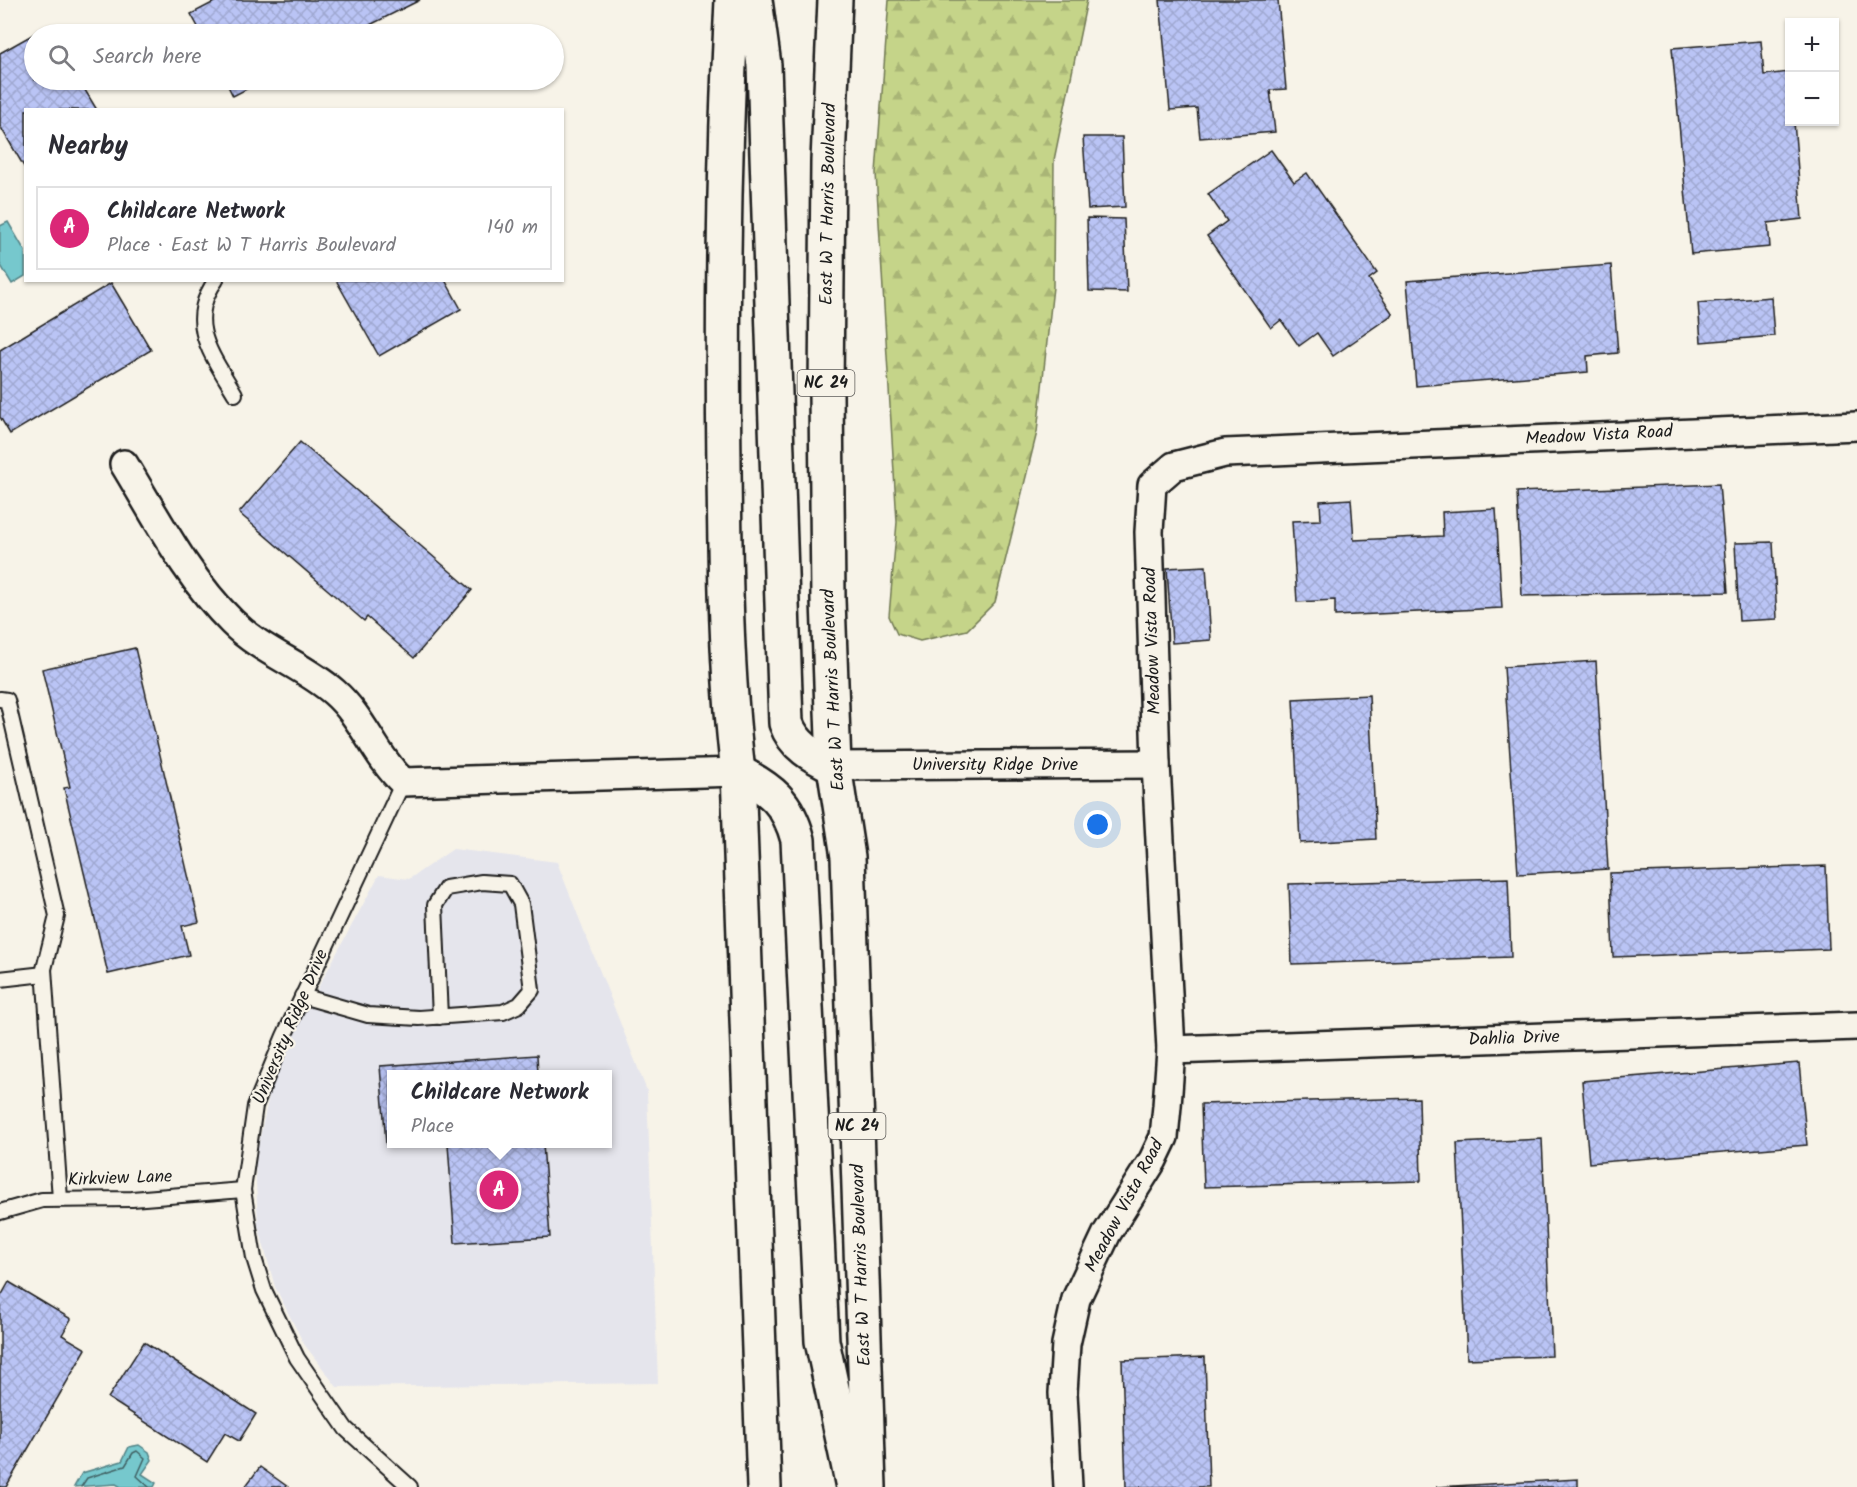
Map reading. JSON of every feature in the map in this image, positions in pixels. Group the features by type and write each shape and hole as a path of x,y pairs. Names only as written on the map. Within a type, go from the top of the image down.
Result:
{"main road":[{"path":"732,0 723,239 723,402 731,709 738,772 764,1487"},
{"path":"755,0 764,65 786,723 801,747 834,766"},
{"name":"East W T Harris Boulevard","path":"835,0 828,161 826,393 834,766 848,857 869,1487"},
{"path":"738,772 766,786 777,798 788,811 798,840 822,1341 853,1487"}],"street":[{"name":"Meadow Vista Road","path":"1068,1487 1063,1393 1066,1344 1076,1299 1107,1233 1153,1160 1164,1137 1171,1050 1156,764 1149,532 1152,485 1174,466 1225,453 1857,426"},
{"path":"124,464 189,569 232,622 263,648 333,692 353,713 374,749 403,782 738,772"},
{"name":"University Ridge Drive","path":"834,766 1156,764"},
{"name":"Dahlia Drive","path":"1171,1050 1857,1026"}],"lane":[{"path":"215,282 203,298 201,329 235,394"},
{"path":"0,699 7,700 57,916 44,974 60,1199"},
{"name":"University Ridge Drive","path":"403,782 302,996 255,1106 243,1190 254,1258 264,1290 297,1358 346,1429 410,1487"},
{"path":"302,996 368,1015 440,1017 503,1012 519,1005 532,990 521,904 510,884 482,882 446,888 435,904 440,1017"},
{"path":"0,979 44,974"},
{"name":"Kirkview Lane","path":"0,1212 42,1200 132,1199 243,1190"}],"shaded area":[{"path":"453,849 557,862 647,1091 658,1383 337,1387 304,1344 275,1287 258,1225 255,1161 275,1067 379,875 409,879"}],"green space":[{"path":"889,0 1087,0 1054,160 1053,287 1037,432 995,602 967,630 920,641 897,634 889,616 897,522 876,173"}],"water":[{"path":"8,222 24,249 24,277 12,284 0,264 0,226"},
{"path":"139,1445 149,1452 152,1460 142,1474 156,1483 154,1487 121,1487 116,1484 74,1487 82,1473 122,1461 129,1447"}],"building":[{"path":"218,0 420,0 372,24 196,24 191,14"},
{"path":"1160,0 1278,0 1286,89 1270,90 1275,132 1200,138 1197,108 1170,110"},
{"path":"24,40 24,90 85,90 96,108 24,108 24,167 0,126 0,53"},
{"path":"1761,41 1764,75 1785,72 1785,126 1794,126 1802,219 1768,223 1770,247 1691,254 1672,48"},
{"path":"230,90 245,90 233,96"},
{"path":"1083,137 1122,137 1125,207 1088,209"},
{"path":"1271,150 1294,182 1307,173 1377,273 1369,279 1393,314 1333,356 1317,333 1299,346 1281,320 1271,328 1207,236 1227,221 1208,194"},
{"path":"1087,218 1124,219 1127,292 1089,291"},
{"path":"1611,265 1618,353 1587,356 1588,372 1416,386 1407,281"},
{"path":"337,282 446,282 461,309 379,356"},
{"path":"111,283 151,350 10,434 0,417 0,350"},
{"path":"1771,297 1774,336 1701,342 1698,303"},
{"path":"300,442 472,590 414,658 367,617 364,621 239,513"},
{"path":"1719,484 1728,592 1522,596 1517,492"},
{"path":"1351,499 1354,540 1443,536 1442,512 1496,509 1502,608 1335,616 1335,600 1297,602 1292,521 1321,520 1320,501"},
{"path":"1773,542 1777,619 1739,621 1735,543"},
{"path":"1206,566 1211,640 1172,643 1167,568"},
{"path":"135,648 199,922 182,926 189,955 108,974 64,788 70,787 42,669"},
{"path":"1596,661 1608,869 1518,874 1504,667"},
{"path":"1369,695 1376,839 1300,843 1293,699"},
{"path":"1826,866 1829,949 1613,957 1610,873"},
{"path":"1508,878 1511,957 1292,964 1289,884"},
{"path":"537,1055 538,1070 387,1070 386,1144 380,1066"},
{"path":"1799,1063 1807,1145 1589,1163 1582,1081"},
{"path":"1419,1098 1421,1181 1204,1187 1201,1104"},
{"path":"1542,1139 1552,1356 1467,1359 1457,1143"},
{"path":"448,1148 543,1148 550,1237 455,1243"},
{"path":"9,1282 71,1319 62,1335 86,1349 6,1487 0,1487 0,1298"},
{"path":"144,1342 256,1414 239,1441 225,1433 207,1462 108,1398"},
{"path":"1205,1357 1209,1487 1126,1487 1122,1360"},
{"path":"260,1467 288,1487 245,1487"},
{"path":"1578,1479 1578,1487 1436,1487"}],"place":[{"name":"Childcare Network","path":"499,1190"}]}
